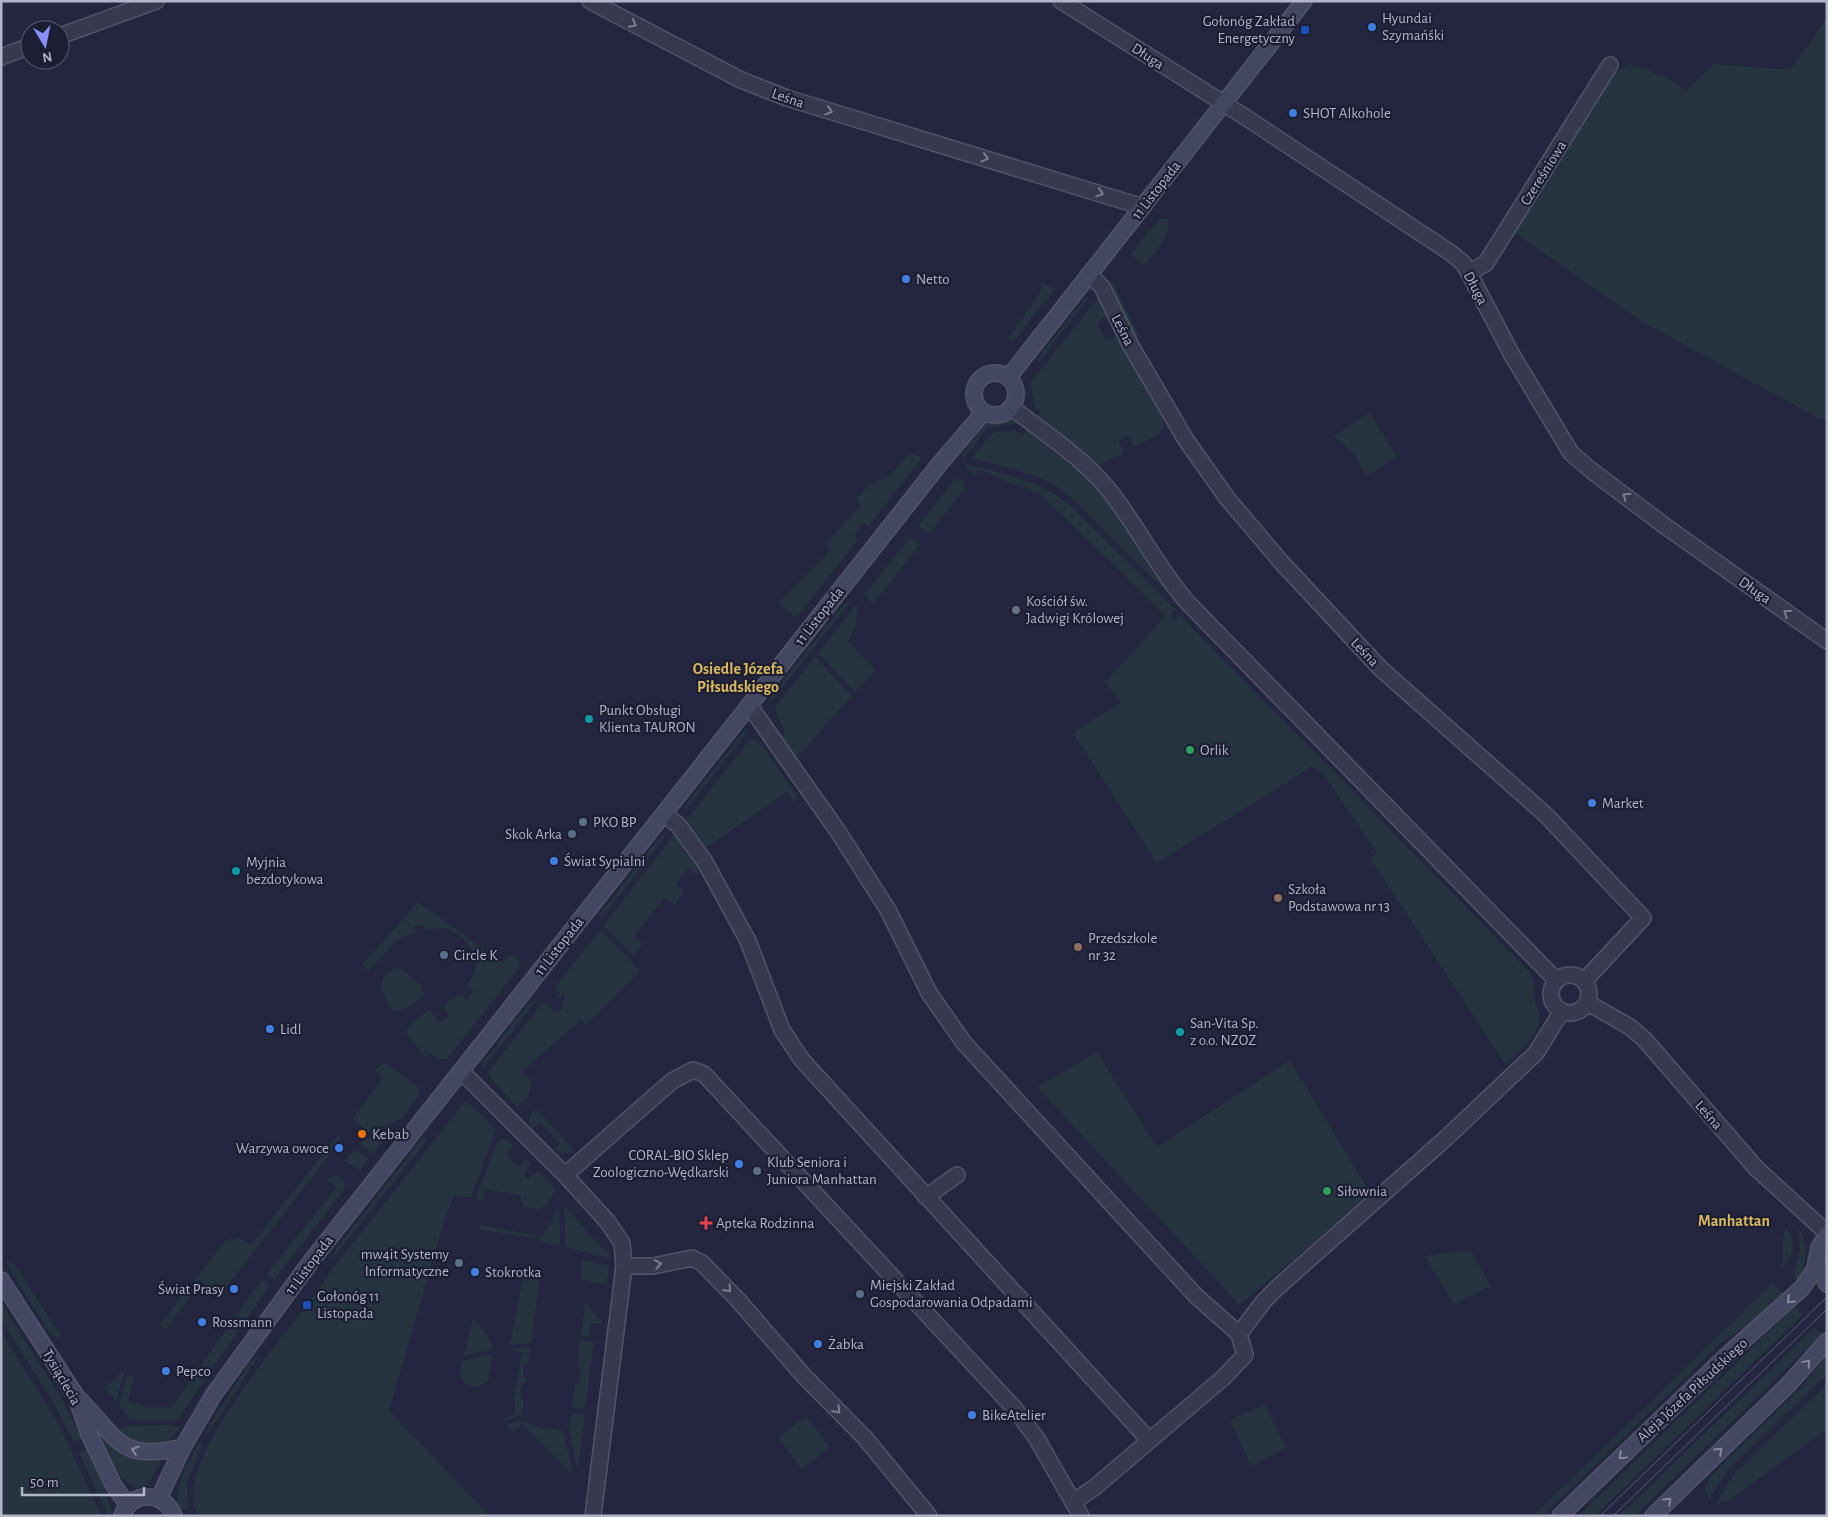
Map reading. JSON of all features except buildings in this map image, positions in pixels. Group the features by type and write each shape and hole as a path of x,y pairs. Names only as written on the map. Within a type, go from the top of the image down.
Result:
{"street":[{"path":"70,32 156,1"},
{"name":"Leśna","path":"590,1 741,80 787,98 1142,206"},
{"name":"Długa","path":"1060,1 1224,104 1438,244 1462,263 1528,383 1565,443 1580,460 1665,526 1827,641"},
{"name":"11 Listopada","path":"1008,378 1304,1"},
{"path":"1,57 20,50"},
{"name":"Czereśniowa","path":"1469,273 1486,263 1610,65"},
{"name":"Leśna","path":"1089,274 1102,287 1160,398 1196,456 1227,498 1282,563 1381,669 1546,815 1643,918 1584,980"},
{"path":"992,373 1008,378 1012,382 1015,395 1011,407 995,415 984,412 975,401 975,387 978,381 992,373"},
{"path":"1011,407 1099,478 1124,512 1161,570 1187,602 1556,980"},
{"name":"11 Listopada","path":"160,1498 183,1447 214,1394 266,1321 940,462 984,412"},
{"path":"749,705 839,833 888,910 929,993 964,1043 1196,1296 1239,1334 1245,1355 1222,1378 1095,1487 1073,1502"},
{"path":"664,814 678,825 705,862 748,941 782,1030 802,1060 1149,1440"},
{"path":"1570,974 1584,980 1589,987 1588,1003 1576,1012 1562,1011 1555,1006 1551,995 1556,980 1570,974"},
{"name":"Leśna","path":"1588,1003 1630,1027 1645,1040 1756,1168 1827,1234"},
{"path":"1239,1334 1264,1301 1279,1286 1445,1139 1536,1053 1562,1011"},
{"path":"565,1175 676,1078 693,1070 704,1074 1015,1409 1037,1439 1081,1516"},
{"path":"461,1071 565,1175 618,1236 624,1250 624,1266 593,1516"},
{"path":"926,1197 957,1176"},
{"name":"Aleja Józefa Piłsudskiego","path":"1560,1516 1725,1357 1796,1293 1814,1272 1819,1248 1827,1234"},
{"path":"624,1266 653,1266 692,1258 702,1262 738,1300 803,1375 865,1438 929,1516"},
{"path":"1816,1260 1827,1284"},
{"name":"Tysiąclecia","path":"1,1280 76,1396 89,1434 124,1510"},
{"path":"1653,1516 1788,1385 1827,1341"},
{"path":"76,1396 118,1440 135,1451 154,1453 183,1447"},
{"path":"124,1510 137,1498 148,1496 160,1498 168,1505 174,1516"}],"shaded area":[{"path":"1827,17 1827,420 1816,417 1641,321 1512,231 1615,73 1629,64 1666,77 1686,91 1714,64 1789,70 1809,45"},
{"path":"1160,218 1168,219 1169,225 1165,238 1144,265 1131,254"},
{"path":"1112,280 1140,338 1132,332 1109,284"},
{"path":"1042,284 1055,288 1015,340 1010,341 1008,338 1039,295"},
{"path":"1086,297 1088,299 1039,362 1036,360"},
{"path":"1099,297 1106,315 1097,324 1106,340 1114,337 1119,338 1162,417 1164,426 1157,435 1134,447 1128,435 1118,440 1124,453 1099,465 1091,461 1036,417 1041,412 1034,407 1031,382"},
{"path":"1370,412 1397,457 1366,476 1354,454 1334,436"},
{"path":"1009,419 1019,423 988,427 962,461 963,453 984,426"},
{"path":"1027,429 1082,474 1105,497 1153,572 1179,604 1073,499 1050,482 1012,468 971,459 992,433 1015,430 1022,435"},
{"path":"916,454 922,458 868,526 864,523 854,536 858,539 796,618 779,603 831,550 825,544 862,505 856,499 870,484 889,476 908,455"},
{"path":"966,464 1032,483 1069,504 1175,609 1170,616 1174,621 1180,615 1530,972 1534,983 1535,1002 1540,1015 1539,1024 1527,1043 1505,1064 1370,858 1377,853 1324,775 1313,766 1157,863 1073,733 1121,702 1105,682 1166,616 1041,495 980,470 975,476 965,467"},
{"path":"957,477 963,481 965,488 929,534 918,526"},
{"path":"910,537 920,545 874,605 865,594"},
{"path":"851,601 769,704 772,695 844,604"},
{"path":"858,603 856,625 848,641 875,670 855,692 818,653"},
{"path":"815,657 852,696 803,750 795,756 781,736 786,732 778,718 775,707"},
{"path":"749,730 683,814 687,803 744,731"},
{"path":"751,738 763,746 798,797 794,802 787,792 706,848 714,859 711,859 685,822"},
{"path":"667,834 601,919 598,916 661,836"},
{"path":"675,834 697,863 698,876 688,868 676,884 684,892 675,904 664,898 634,936 643,944 633,956 604,925"},
{"path":"418,902 502,962 512,953 521,965 447,1059 439,1059 428,1053 425,1057 406,1033 411,1023 430,1010 439,1023 449,1016 444,1007 448,1001 447,999 451,1000 459,994 467,1000 474,991 467,985 475,968 475,960 473,952 463,938 447,928 424,930 422,925 414,927 416,933 396,940 368,972 363,964"},
{"path":"601,929 640,971 586,1025 581,1020 523,1071 532,1082 527,1099 517,1107 491,1079 489,1071 543,1002 557,1013 564,1006 561,1003 566,997 562,994 558,1000 556,998 560,993 554,988 558,986 558,983"},
{"path":"400,968 422,986 424,996 405,1009 396,1011 390,1008 381,988 386,974"},
{"path":"537,1000 480,1072 483,1062 528,1004"},
{"path":"1097,1052 1157,1147 1290,1060 1366,1186 1365,1198 1240,1305 1037,1087"},
{"path":"385,1062 418,1087 419,1096 401,1119 369,1133 352,1119 383,1078 374,1070"},
{"path":"468,1102 496,1129 471,1198 454,1195 445,1218 389,1411 490,1516 199,1516 193,1492 201,1462 218,1428 241,1392 330,1272 464,1103"},
{"path":"536,1109 574,1150 572,1152 561,1153 553,1150 560,1143 540,1122 531,1130 529,1118"},
{"path":"395,1125 373,1154 359,1143"},
{"path":"338,1135 341,1138 331,1150 332,1152 220,1295 199,1280 197,1282 199,1285 194,1281 226,1240 239,1238 251,1245"},
{"path":"423,1137 427,1140 327,1266 336,1249"},
{"path":"505,1138 514,1146 506,1154 518,1167 526,1160 531,1164 523,1173 528,1179 538,1171 556,1189 546,1206 538,1209 524,1207 520,1195 482,1189 485,1201 475,1199 498,1141"},
{"path":"355,1149 368,1159 360,1170 345,1161"},
{"path":"335,1175 342,1179 346,1187 274,1280 266,1275 336,1188 327,1179"},
{"path":"566,1207 605,1252 609,1249 610,1259 566,1247 564,1209"},
{"path":"559,1208 560,1246 540,1241 539,1236 542,1236"},
{"path":"479,1225 535,1235 534,1238 478,1229"},
{"path":"1787,1228 1793,1245 1788,1261 1780,1270 1782,1265 1782,1243"},
{"path":"1798,1228 1802,1234 1806,1255 1803,1269 1796,1282 1794,1277 1800,1248"},
{"path":"1470,1250 1491,1286 1454,1304 1424,1256"},
{"path":"582,1260 609,1266 607,1282 603,1284 581,1280"},
{"path":"5,1262 13,1262 62,1337 56,1337 50,1333"},
{"path":"525,1267 540,1276 531,1343 510,1345"},
{"path":"263,1280 270,1285 177,1420 131,1420 119,1405 127,1375 134,1377 128,1400 136,1405 138,1402 144,1407 172,1407"},
{"path":"1772,1284 1784,1294 1762,1315 1722,1342 1543,1516 1533,1516"},
{"path":"190,1285 196,1289 166,1329 160,1325"},
{"path":"1,1302 61,1398 82,1439 74,1442 50,1397 1,1320"},
{"path":"585,1302 602,1322 602,1324 591,1323 589,1337 581,1335"},
{"path":"1795,1306 1803,1315 1595,1516 1578,1516"},
{"path":"473,1319 489,1338 493,1349 464,1356"},
{"path":"1815,1327 1822,1334 1635,1516 1619,1516"},
{"path":"1,1331 59,1425 102,1516 1,1516"},
{"path":"580,1340 594,1342 585,1409 572,1408 575,1383 579,1383 581,1368 577,1367"},
{"path":"530,1347 528,1363 524,1363 523,1377 527,1378 526,1383 522,1383 520,1398 524,1398 522,1414 505,1421 504,1418 516,1414 514,1399 522,1352 510,1350"},
{"path":"258,1354 259,1356 208,1433 205,1432 249,1363"},
{"path":"493,1354 488,1381 477,1387 465,1384 460,1374 462,1361"},
{"path":"1827,1354 1827,1374 1729,1469 1709,1499 1705,1491 1709,1478 1800,1389"},
{"path":"125,1369 116,1402 105,1388"},
{"path":"1827,1384 1827,1429 1727,1502 1716,1503 1734,1474"},
{"path":"1265,1404 1286,1448 1251,1466 1230,1420"},
{"path":"571,1413 585,1415 578,1470 569,1431"},
{"path":"806,1416 830,1447 802,1469 778,1437"},
{"path":"518,1420 539,1427 563,1431 574,1476 522,1424 512,1432 507,1425"},
{"path":"170,1425 180,1428 171,1439 158,1445 133,1444 118,1430 128,1426"},
{"path":"106,1437 132,1457 148,1462 161,1461 148,1485 137,1488 126,1482 118,1472 102,1440"},
{"path":"200,1441 203,1443 187,1484 188,1509 181,1509 178,1502 180,1484 187,1465"},
{"path":"87,1449 107,1495 113,1516 108,1516 79,1453"}],"tram line":[{"path":"1600,1516 1827,1297"},
{"path":"1613,1516 1827,1309"}],"place":[{"name":"Hyundai Szymańśki","path":"1372,27"},
{"name":"Gołonóg Zakład Energetyczny","path":"1305,30"},
{"name":"SHOT Alkohole","path":"1293,113"},
{"name":"Netto","path":"906,279"},
{"name":"Kościół św. Jadwigi Królowej","path":"1016,610"},
{"name":"Punkt Obsługi Klienta TAURON","path":"589,719"},
{"name":"Orlik","path":"1190,750"},
{"name":"Market","path":"1592,803"},
{"name":"PKO BP","path":"583,822"},
{"name":"Skok Arka","path":"572,834"},
{"name":"Świat Sypialni","path":"554,861"},
{"name":"Myjnia bezdotykowa","path":"236,871"},
{"name":"Szkoła Podstawowa nr 13","path":"1278,898"},
{"name":"Przedszkole nr 32","path":"1078,947"},
{"name":"Circle K","path":"444,955"},
{"name":"Lidl","path":"270,1029"},
{"name":"San-Vita Sp. z o.o. NZOZ","path":"1180,1032"},
{"name":"Kebab","path":"362,1134"},
{"name":"Warzywa owoce","path":"339,1148"},
{"name":"CORAL-BIO Sklep Zoologiczno-Wędkarski","path":"739,1164"},
{"name":"Klub Seniora i Juniora Manhattan","path":"757,1171"},
{"name":"Siłownia","path":"1327,1191"},
{"name":"Apteka Rodzinna","path":"706,1223"},
{"name":"mw4it Systemy Informatyczne","path":"459,1263"},
{"name":"Stokrotka","path":"475,1272"},
{"name":"Świat Prasy","path":"234,1289"},
{"name":"Miejski Zakład Gospodarowania Odpadami","path":"860,1294"},
{"name":"Gołonóg 11 Listopada","path":"307,1305"},
{"name":"Rossmann","path":"202,1322"},
{"name":"Żabka","path":"818,1344"},
{"name":"Pepco","path":"166,1371"},
{"name":"BikeAtelier","path":"972,1415"}],"district":[{"name":"Osiedle Józefa Piłsudskiego","path":"738,677"},
{"name":"Manhattan","path":"1734,1220"}]}
